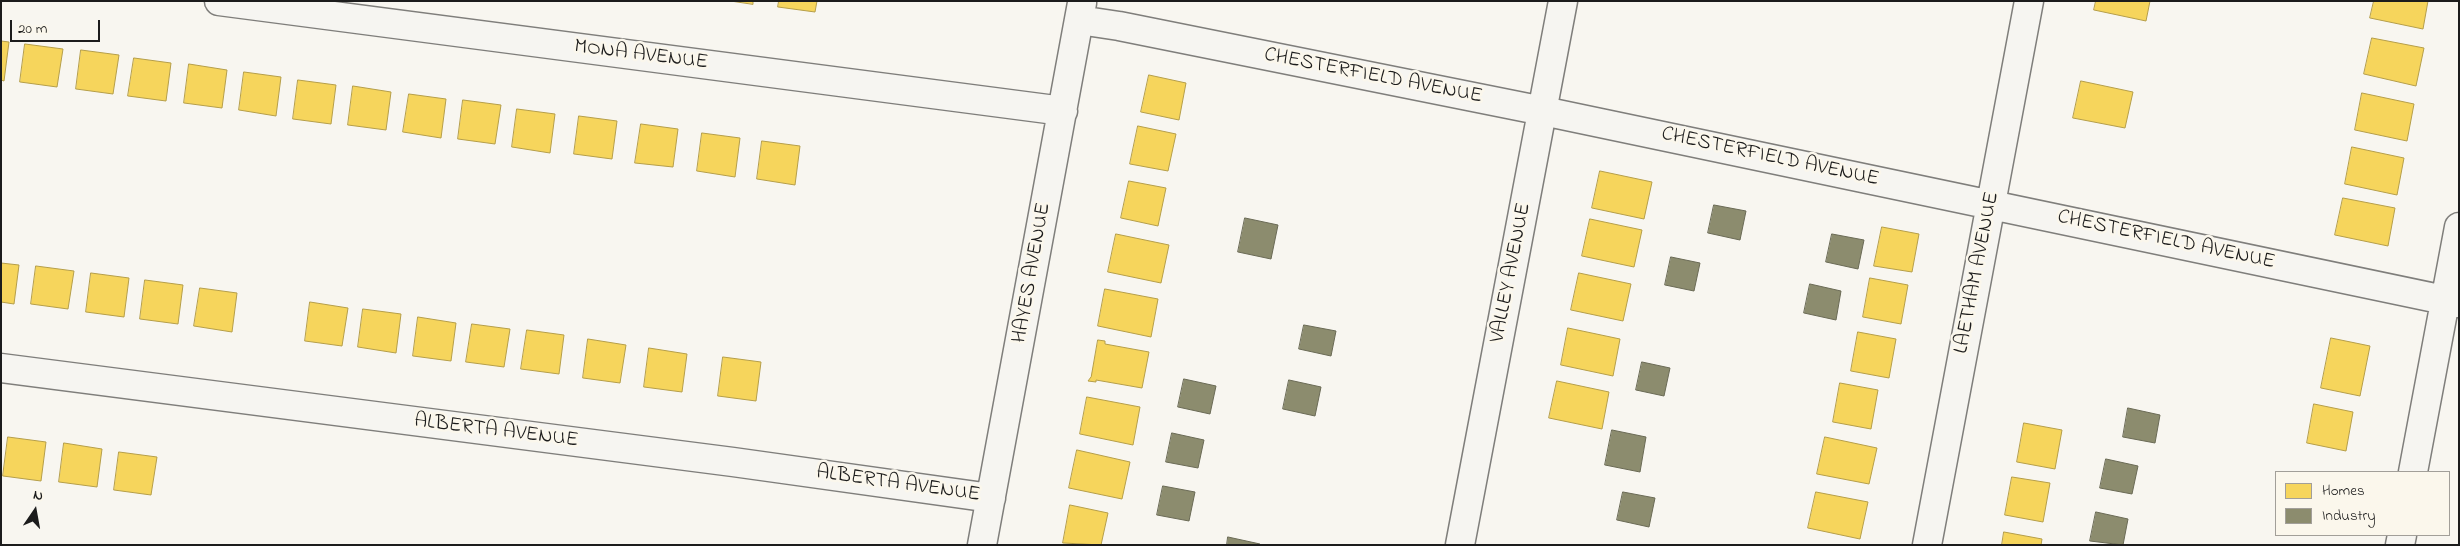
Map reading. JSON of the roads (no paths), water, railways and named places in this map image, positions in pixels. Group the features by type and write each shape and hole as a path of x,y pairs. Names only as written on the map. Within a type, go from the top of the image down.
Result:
{"street":[{"name":"MONA AVENUE","path":"219,1 1063,111"},
{"name":"VALLEY AVENUE","path":"1460,545 1563,1"},
{"name":"LAETHAM AVENUE","path":"1927,545 2029,1"},
{"name":"HAYES AVENUE","path":"982,545 1081,11"},
{"name":"CHESTERFIELD AVENUE","path":"1081,11 1120,26 1543,111 2452,301"},
{"path":"2413,471 2452,301 2459,227"},
{"name":"ALBERTA AVENUE","path":"1,368 733,462 991,498"}]}
